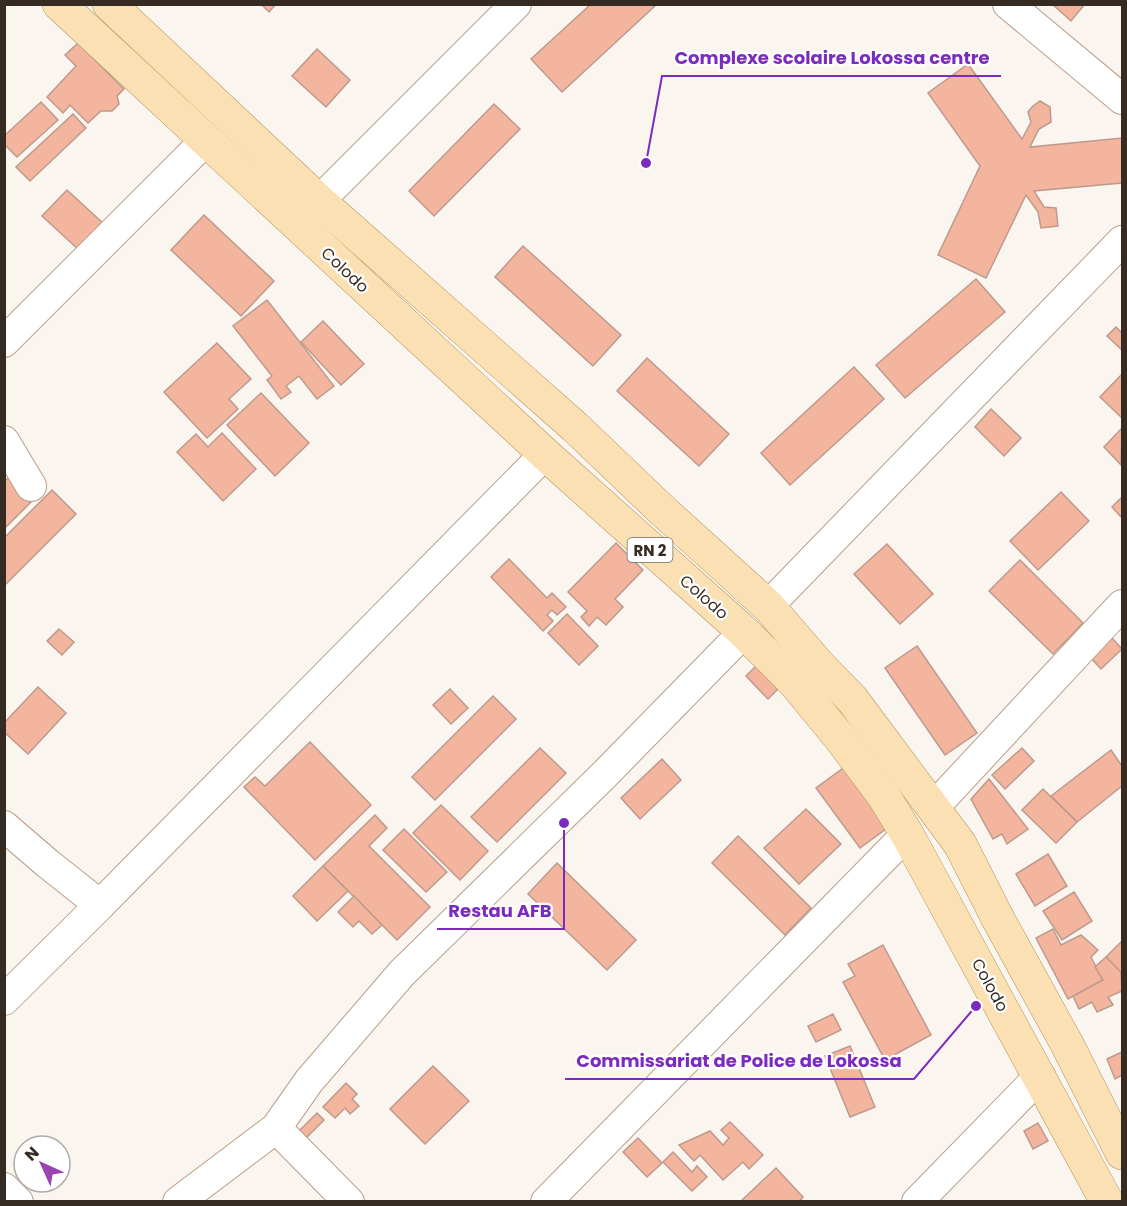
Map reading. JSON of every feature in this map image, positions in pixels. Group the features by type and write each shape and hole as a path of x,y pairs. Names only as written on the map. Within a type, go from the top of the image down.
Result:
{"main road":[{"name":"Colodo","path":"59,4 545,454 744,632 794,682 842,739 883,795 907,834 1107,1202"},
{"name":"Colodo","path":"109,4 319,201 575,427 768,606 852,699 960,844 1068,1046 1118,1134"}],"street":[{"path":"1008,4 1122,99"},
{"path":"319,201 513,5"},
{"path":"4,342 205,141"},
{"path":"768,606 1122,241"},
{"path":"4,441 31,486"},
{"path":"4,1000 545,454"},
{"path":"933,808 1122,605"},
{"path":"178,1202 276,1128 309,1081 402,973 604,775 744,632"},
{"path":"4,826 46,863 100,905"},
{"path":"546,1202 907,834"},
{"path":"917,1202 1040,1076"},
{"path":"276,1128 349,1202"},
{"path":"4,1188 18,1202"}],"building":[{"path":"261,4 276,4 269,12"},
{"path":"591,4 656,5 562,92 531,59"},
{"path":"1052,4 1085,4 1071,21"},
{"path":"78,43 124,89 117,96 119,104 112,111 101,111 88,123 70,105 63,113 47,97 76,66 65,55"},
{"path":"317,49 350,80 326,107 292,76"},
{"path":"968,64 1022,139 1031,122 1028,112 1033,106 1040,101 1050,107 1051,122 1039,129 1030,147 1122,138 1122,183 1034,191 1044,207 1056,208 1058,226 1041,228 1038,212 1026,195 986,278 938,255 980,166 928,93"},
{"path":"41,102 58,120 17,157 4,144 4,136"},
{"path":"494,104 520,129 434,216 409,191"},
{"path":"73,114 86,128 30,181 16,167"},
{"path":"67,190 105,225 80,251 42,216"},
{"path":"204,215 274,281 241,316 171,250"},
{"path":"523,246 621,335 593,366 495,277"},
{"path":"976,279 1005,312 905,398 876,365"},
{"path":"267,300 334,386 317,399 299,376 286,386 291,392 281,399 267,380 272,376 233,326"},
{"path":"323,321 364,364 341,385 301,342"},
{"path":"1116,327 1122,333 1122,350 1107,336"},
{"path":"217,343 251,379 229,399 238,409 207,438 164,392"},
{"path":"647,358 729,434 699,466 617,391"},
{"path":"854,367 884,399 790,485 761,453"},
{"path":"1122,374 1122,418 1100,397"},
{"path":"261,393 309,443 275,476 227,425"},
{"path":"991,409 1021,438 1004,456 975,427"},
{"path":"1122,430 1121,465 1104,447"},
{"path":"222,433 256,469 223,501 177,452 196,434 208,447"},
{"path":"10,476 34,499 4,529 4,482"},
{"path":"52,490 76,514 4,586 4,538"},
{"path":"1061,492 1089,521 1038,570 1010,541"},
{"path":"1122,497 1122,518 1112,507"},
{"path":"616,543 643,570 615,599 623,607 606,625 597,617 589,626 581,617 587,611 568,592"},
{"path":"887,544 933,594 900,624 854,574"},
{"path":"509,559 547,598 552,593 566,607 557,615 552,610 547,615 553,621 543,631 491,577"},
{"path":"1020,560 1083,623 1053,654 989,591"},
{"path":"567,614 598,646 579,665 548,633"},
{"path":"59,629 74,642 62,655 47,641"},
{"path":"1112,638 1122,649 1101,669 1091,658"},
{"path":"917,646 977,733 945,755 885,668"},
{"path":"758,664 780,687 768,699 746,676"},
{"path":"38,687 66,713 28,754 4,732 4,723"},
{"path":"450,689 468,708 451,724 433,705"},
{"path":"493,696 516,719 435,800 412,777"},
{"path":"310,742 371,805 315,860 244,787 255,777 265,786"},
{"path":"540,748 566,773 497,842 471,817"},
{"path":"1022,748 1034,761 1005,789 992,775"},
{"path":"1111,750 1122,766 1122,786 1077,822 1051,796"},
{"path":"662,759 681,780 640,819 621,798"},
{"path":"846,766 890,826 860,848 816,788"},
{"path":"989,779 1028,829 1007,844 1002,834 993,839 971,799"},
{"path":"1043,789 1077,822 1056,843 1022,810"},
{"path":"441,805 488,851 460,880 413,833"},
{"path":"806,809 841,844 799,884 764,848"},
{"path":"375,815 387,828 369,846 430,907 397,940 323,866"},
{"path":"404,829 447,872 426,892 383,850"},
{"path":"738,836 811,908 785,935 712,863"},
{"path":"1048,854 1067,886 1035,906 1016,874"},
{"path":"557,863 636,940 607,970 528,894"},
{"path":"323,866 348,891 317,921 293,896"},
{"path":"1074,892 1092,921 1062,940 1043,911"},
{"path":"354,896 382,925 372,934 359,921 353,927 338,912"},
{"path":"1053,929 1061,945 1081,935 1098,950 1091,957 1103,980 1068,999 1036,938"},
{"path":"1122,941 1122,974 1106,957"},
{"path":"883,945 931,1035 885,1060 843,982 855,976 848,964"},
{"path":"1106,957 1121,972 1122,991 1108,997 1113,1005 1097,1012 1092,1002 1079,1009 1073,996 1103,980 1095,967"},
{"path":"833,1014 841,1030 816,1042 808,1026"},
{"path":"850,1046 875,1107 850,1117 825,1056"},
{"path":"1122,1052 1122,1075 1115,1079 1107,1059"},
{"path":"433,1066 469,1101 425,1144 390,1109"},
{"path":"346,1083 357,1094 352,1099 359,1106 350,1114 345,1108 335,1118 323,1107"},
{"path":"317,1113 324,1120 304,1140 297,1133"},
{"path":"730,1122 763,1155 749,1169 743,1162 723,1180 700,1155 694,1161 679,1145 710,1131 723,1145 729,1138 721,1130"},
{"path":"1038,1123 1048,1141 1033,1149 1024,1131"},
{"path":"638,1138 662,1163 647,1177 623,1152"},
{"path":"673,1152 692,1172 697,1166 707,1177 692,1191 663,1162"},
{"path":"776,1168 803,1197 799,1202 740,1202"}],"place":[{"name":"Complexe scolaire Lokossa centre","path":"646,163"},
{"name":"Restau AFB","path":"564,823"},
{"name":"Commissariat de Police de Lokossa","path":"976,1006"}]}
